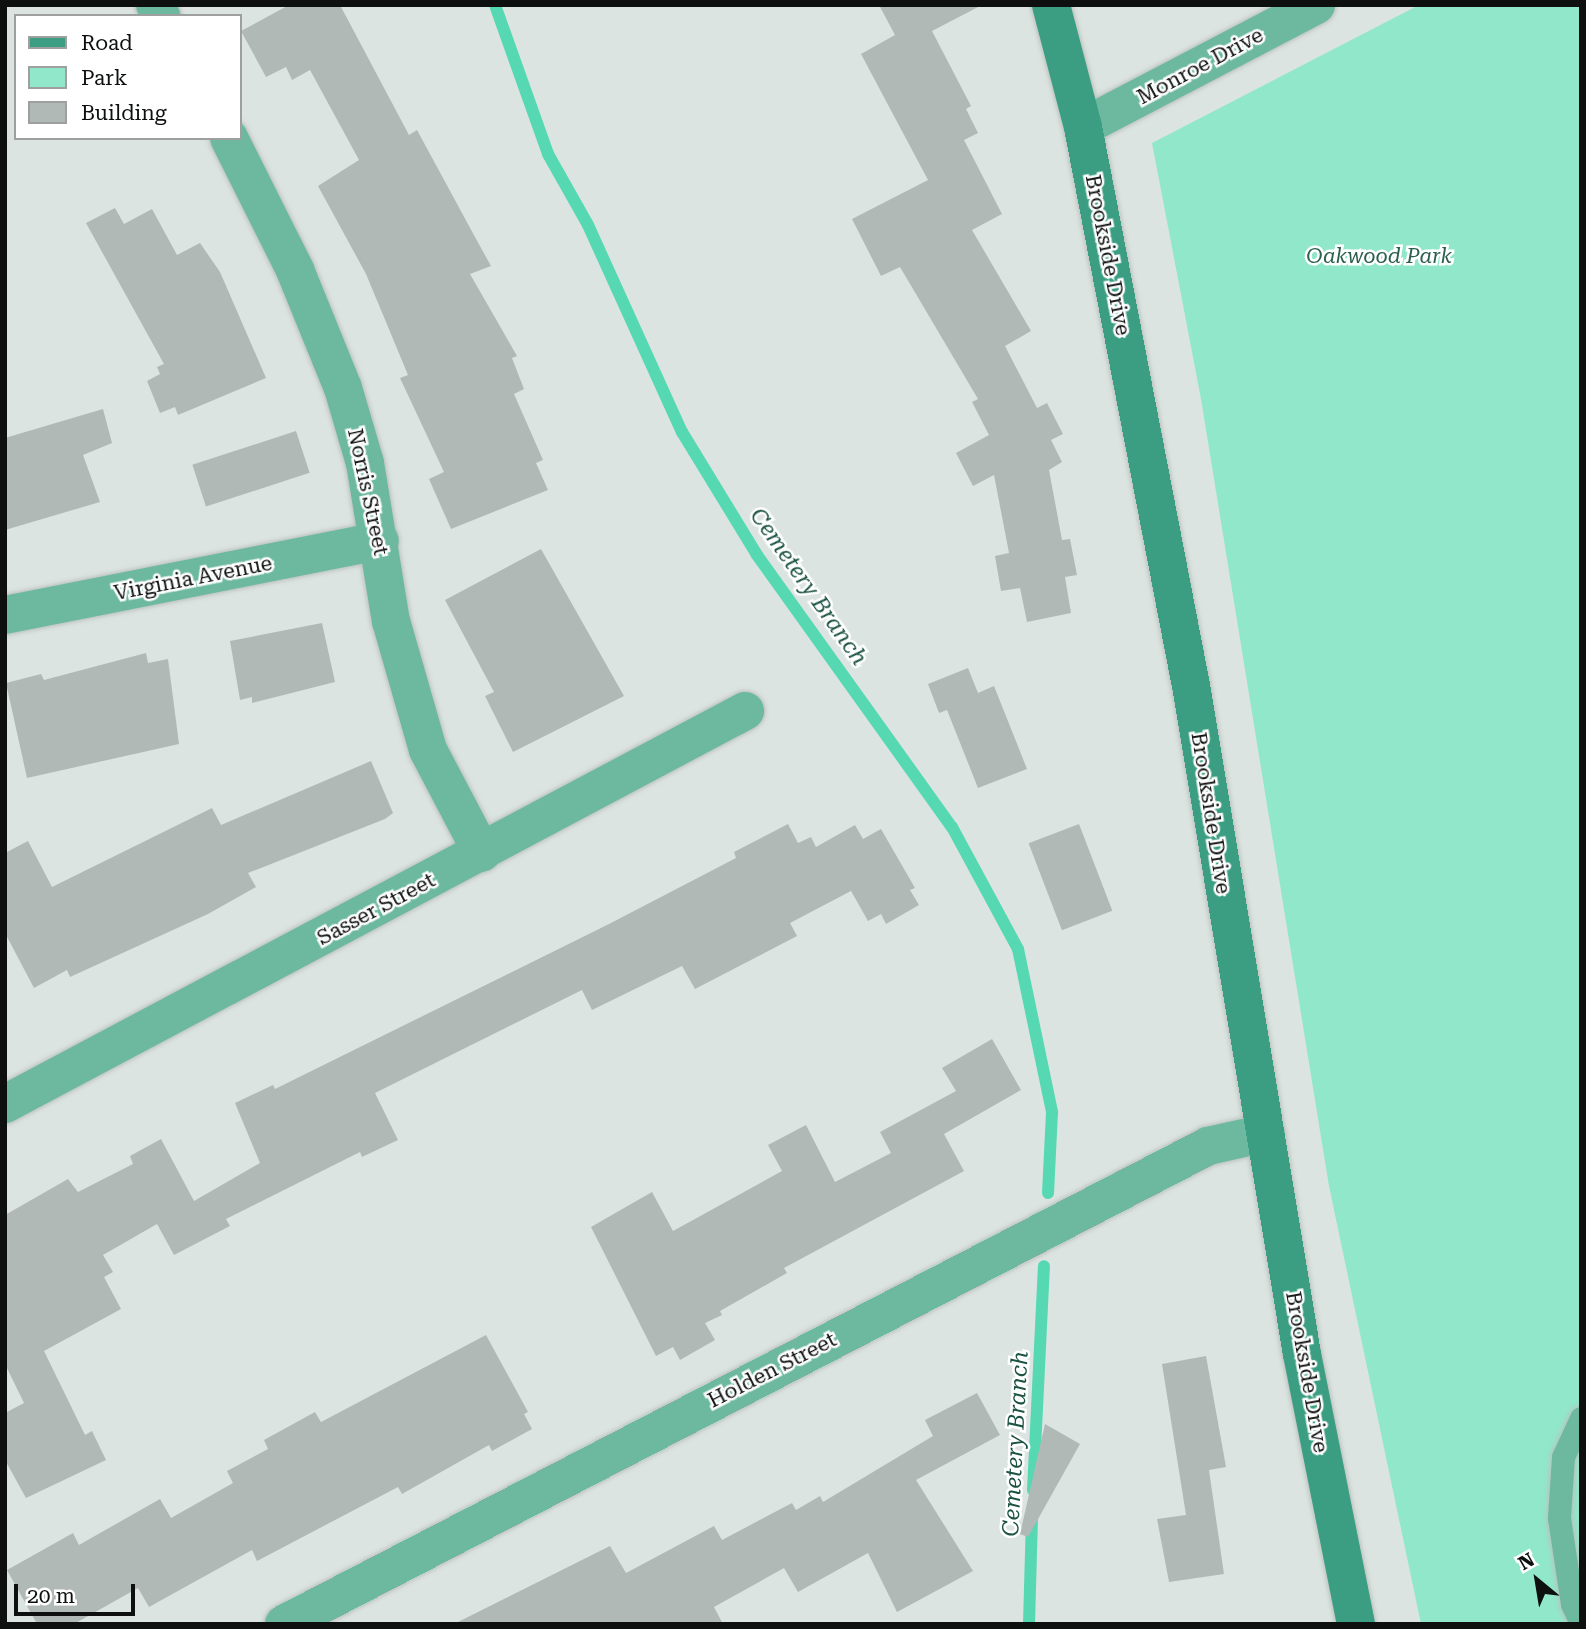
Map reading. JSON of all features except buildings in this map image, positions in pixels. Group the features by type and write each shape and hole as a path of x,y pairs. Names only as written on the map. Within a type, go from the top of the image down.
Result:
{"street":[{"name":"Brookside Drive","path":"1051,5 1083,127 1192,691 1302,1354 1356,1624"},
{"name":"Monroe Drive","path":"1083,127 1316,5"},
{"name":"Norris Street","path":"230,140 295,270 343,387 380,541 391,621 428,750 482,853"},
{"name":"Virginia Avenue","path":"5,615 380,541"},
{"name":"Sasser Street","path":"5,1104 745,711"},
{"name":"Holden Street","path":"284,1624 1208,1146 1266,1133"}],"lane":[{"path":"1581,1418 1563,1457 1559,1518 1572,1604 1581,1623"}],"green space":[{"name":"Oakwood Park","path":"1419,5 1581,5 1581,1624 1421,1624 1329,1186 1201,399 1152,143"}],"waterway":[{"name":"Cemetery Branch","path":"495,5 548,154 588,225 682,432 757,555 952,827 1018,949 1052,1112 1048,1193"},
{"name":"Cemetery Branch","path":"1033,1490 1044,1266"},
{"name":"Cemetery Branch","path":"1029,1624 1032,1516"}]}
